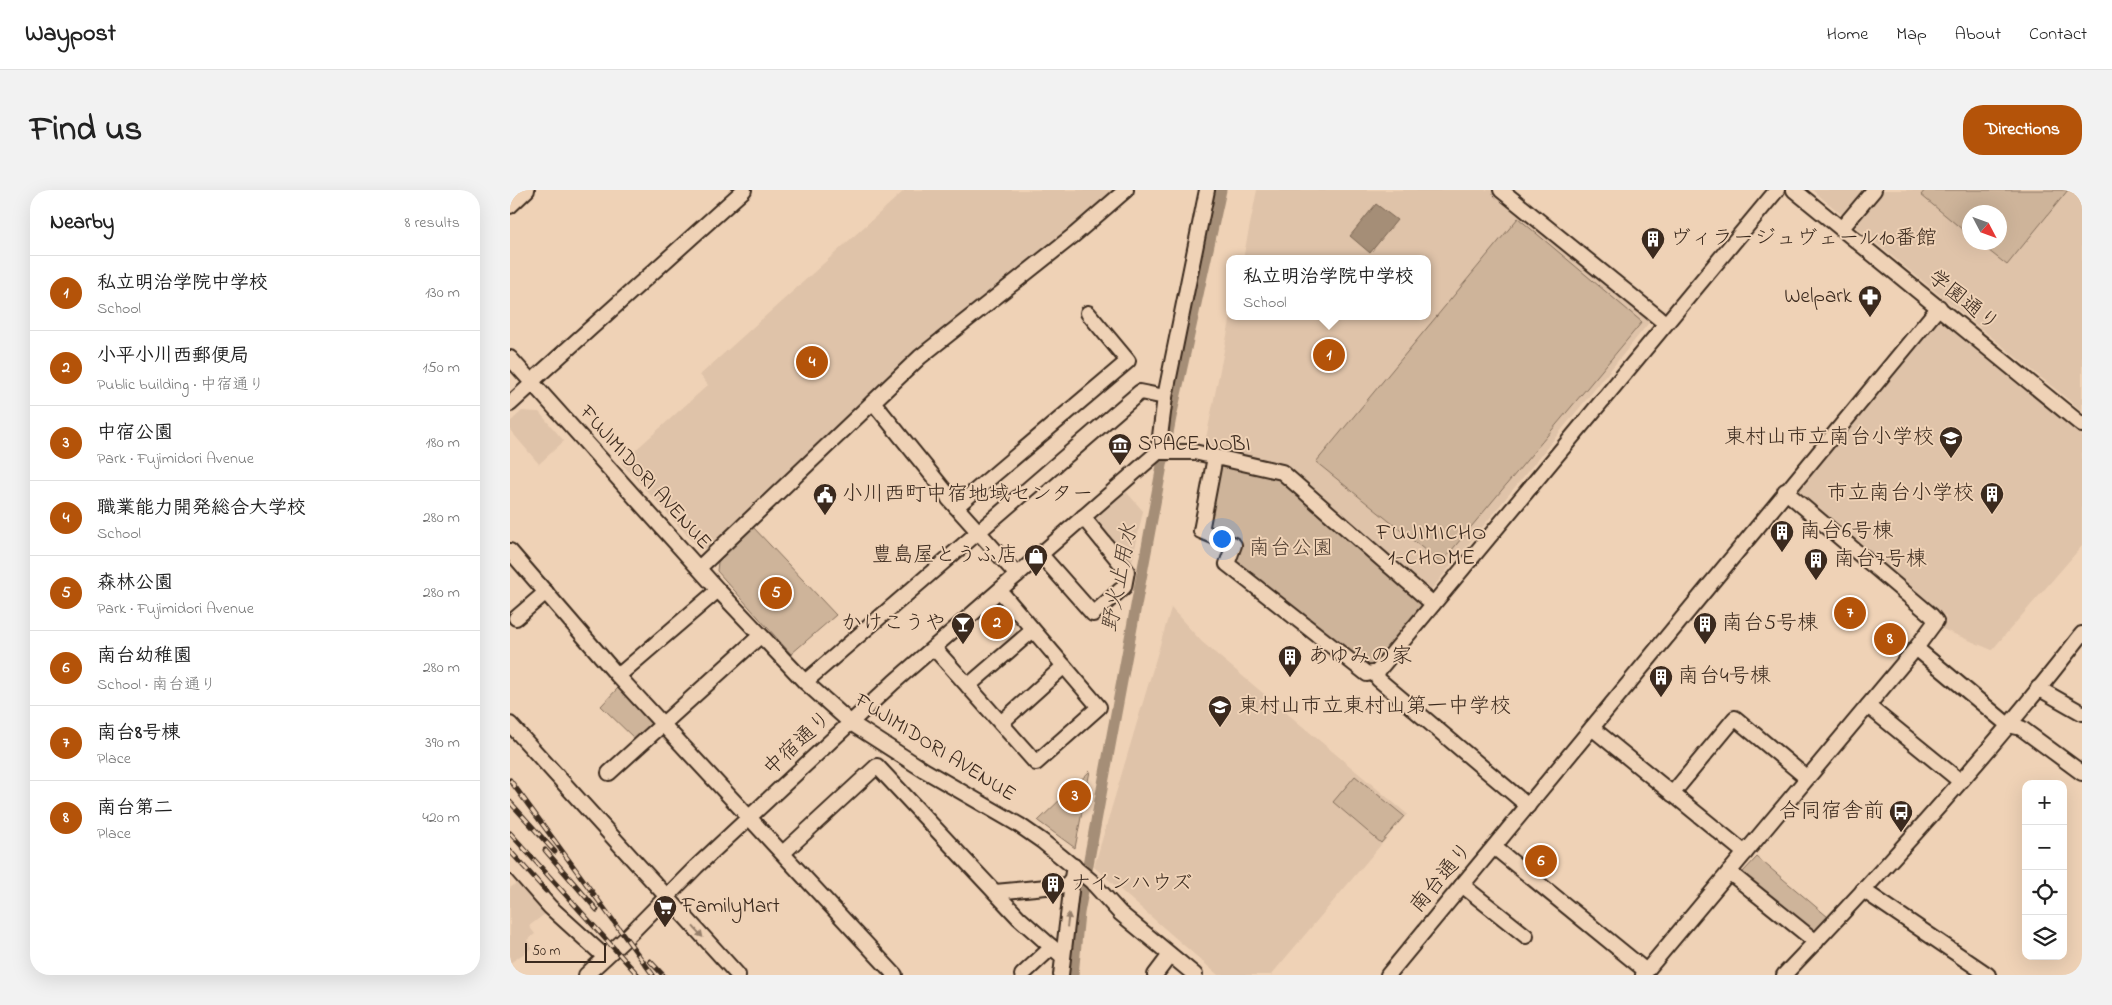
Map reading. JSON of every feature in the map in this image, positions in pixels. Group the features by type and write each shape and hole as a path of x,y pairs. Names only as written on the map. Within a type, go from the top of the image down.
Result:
{"street":[{"path":"510,206 527,190"},
{"path":"510,404 744,190"},
{"path":"1207,190 1165,398 1164,451 1194,452 1282,472 1433,604"},
{"path":"1501,190 1666,323"},
{"path":"1215,458 1201,531 1234,544 1227,564 1367,674 1377,672 1777,190"},
{"name":"学園通り","path":"1794,190 2082,425"},
{"path":"1842,228 1874,190"},
{"path":"699,568 920,357 1074,235 1123,191"},
{"name":"南台通り","path":"1388,975 1785,491 1939,307"},
{"path":"956,507 1128,361 1088,313"},
{"name":"FUJIMIDORI AVENUE","path":"510,358 718,590 805,682 851,723 924,770 1019,825 1076,868 1091,881 1120,913 1195,975"},
{"path":"805,682 1140,392 1165,398"},
{"path":"873,402 929,470 956,507 1017,576"},
{"name":"中宿通り","path":"586,975 625,939 666,896 851,723 1083,518 1164,451"},
{"path":"1494,847 1644,973 1916,648 1936,621 1931,615 1785,491"},
{"path":"1041,555 1093,614 1112,598 1124,587 1127,571 1083,518"},
{"path":"510,551 618,676 895,975"},
{"path":"618,676 718,590"},
{"path":"934,648 1036,763 1099,707 1000,591"},
{"path":"516,618 546,592"},
{"path":"968,686 1033,630"},
{"path":"1784,975 1816,942 1960,781 2082,634"},
{"path":"610,773 760,636"},
{"path":"1916,648 2008,725 2021,728 2082,773"},
{"path":"1001,723 1064,666"},
{"path":"1377,672 1378,679 1528,806"},
{"path":"2038,688 2082,713"},
{"path":"1868,706 1960,781"},
{"path":"1672,794 1735,718 1807,778"},
{"path":"510,724 738,975"},
{"path":"1592,728 1745,853"},
{"path":"783,853 878,766 1019,918 1063,956"},
{"path":"510,862 550,907 605,957"},
{"path":"995,892 1067,885 1076,868"},
{"path":"1729,872 1816,942"},
{"path":"1061,975 1071,891 1067,885"},
{"path":"1462,885 1526,936"},
{"path":"1863,890 1988,975"},
{"path":"1022,975 1052,948"},
{"path":"1155,975 1170,956"}],"shaded area":[{"path":"905,190 1113,190 1112,194 923,348 709,549 700,549 621,463 708,385 700,375"},
{"path":"1257,190 1501,190 1652,319 1431,590 1282,464 1204,448 1230,320 1431,320 1431,255 1244,255"},
{"path":"1812,190 1869,190 1846,218"},
{"path":"1884,190 2082,190 2082,411 1855,226"},
{"path":"1376,204 1397,220 1370,253 1350,236"},
{"name":"東村山市立南台小学校","path":"1938,312 2082,433 2082,546 1992,650 1940,628 1946,617 1801,493 1800,486"},
{"path":"522,411 539,412 564,441 539,464 510,430 510,422"},
{"path":"1123,488 1143,511 1131,567 1089,517"},
{"name":"東村山市立東村山第一中学校","path":"1171,608 1202,642 1407,814 1271,975 1218,975 1094,867"},
{"path":"521,880 549,911 529,926 535,934 527,940 532,948 510,963 510,888"}],"green space":[{"path":"1925,190 2068,190 2007,265 1988,250 2007,250 2007,205 1962,205 1962,229 1921,195"},
{"path":"1518,218 1642,322 1441,563 1316,462"},
{"name":"南台公園","path":"1218,465 1283,480 1424,602 1373,665 1367,668 1232,563 1239,543 1206,529"},
{"path":"753,527 836,615 791,654 717,571 718,562"},
{"path":"618,688 654,727 638,742 601,706"},
{"path":"1090,771 1075,848 1038,821"},
{"path":"1355,776 1404,816 1381,843 1333,802"},
{"path":"1757,857 1828,917 1813,934 1742,873"}],"waterway":[{"name":"野火止用水","path":"1073,975 1079,913 1171,417 1221,190"}],"railway":[{"path":"510,780 653,975"},
{"path":"510,802 555,852"},
{"path":"510,833 638,975"},
{"path":"545,850 597,910"},
{"path":"510,851 546,891"},
{"path":"650,961 663,975"}],"place":[{"name":"ヴィラージュヴェール10番館","path":"1653,260"},
{"name":"Welpark","path":"1870,318"},
{"name":"私立明治学院中学校","path":"1329,355"},
{"name":"職業能力開発総合大学校","path":"812,362"},
{"name":"東村山市立南台小学校","path":"1951,459"},
{"name":"SPACE NOBI","path":"1120,466"},
{"name":"市立南台小学校","path":"1992,515"},
{"name":"小川西町中宿地域センター","path":"825,516"},
{"name":"南台6号棟","path":"1782,553"},
{"name":"豊島屋とうふ店","path":"1036,577"},
{"name":"南台7号棟","path":"1816,581"},
{"name":"森林公園","path":"776,593"},
{"name":"南台8号棟","path":"1850,613"},
{"name":"小平小川西郵便局","path":"997,623"},
{"name":"南台第二","path":"1890,639"},
{"name":"かけこうや","path":"963,645"},
{"name":"南台5号棟","path":"1705,645"},
{"name":"あゆみの家","path":"1290,678"},
{"name":"南台4号棟","path":"1661,698"},
{"name":"東村山市立東村山第一中学校","path":"1220,728"},
{"name":"中宿公園","path":"1075,796"},
{"name":"合同宿舎前","path":"1901,833"},
{"name":"南台幼稚園","path":"1541,861"},
{"name":"ナインハウズ","path":"1053,905"},
{"name":"FamilyMart","path":"665,928"}],"district":[{"name":"FUJIMICHO 1-CHOME","path":"1432,546"}]}
